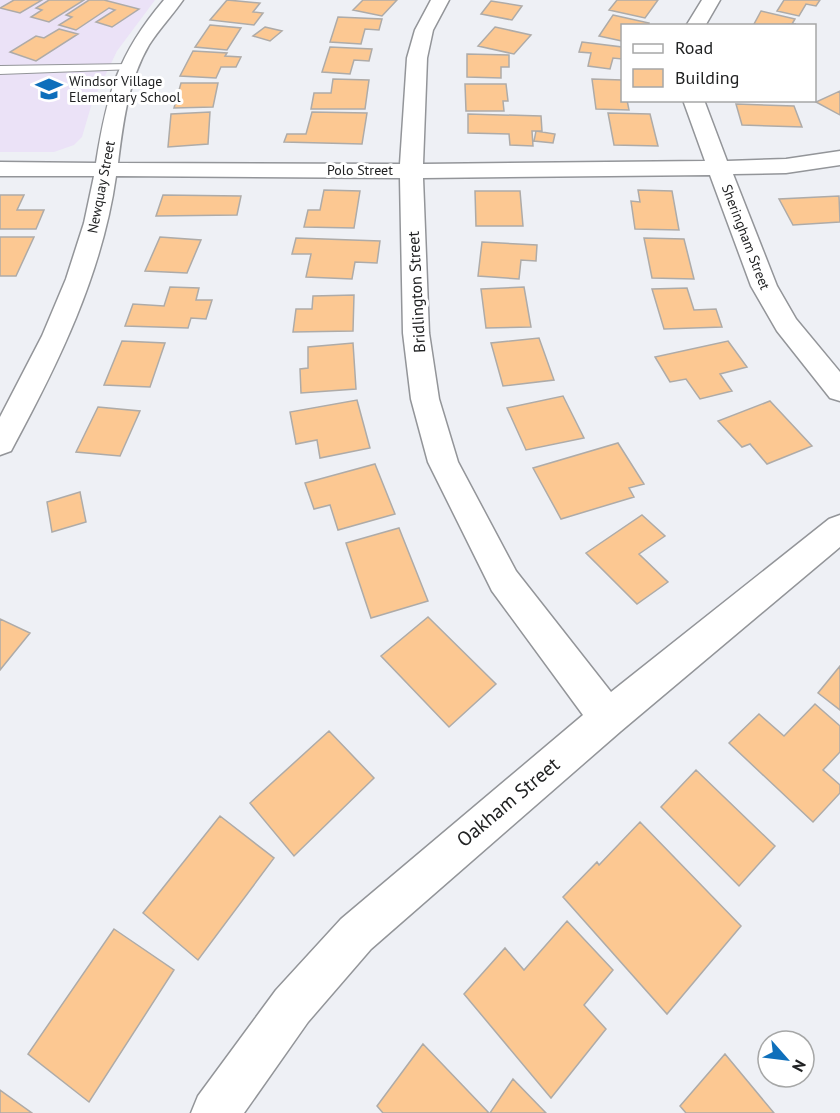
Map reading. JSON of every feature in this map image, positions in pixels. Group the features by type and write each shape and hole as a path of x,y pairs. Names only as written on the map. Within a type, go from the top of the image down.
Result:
{"street":[{"name":"Newquay Street","path":"0,443 56,333 81,272 97,222 115,118 130,67 144,38 174,0"},
{"name":"Bridlington Street","path":"440,0 424,30 417,58 411,171 416,333 425,399 443,462 504,580 608,718"},
{"path":"696,24 711,0"},
{"name":"Sheringham Street","path":"694,102 764,286 786,325 840,391"},
{"name":"Polo Street","path":"0,169 411,171 720,168 786,165 840,158"},
{"name":"Oakham Street","path":"215,1113 292,1006 356,934 608,718 840,528"}],"lane":[{"path":"0,70 130,67"}],"shaded area":[{"name":"Windsor Village Elementary School","path":"0,0 155,0 117,51 92,103 82,137 74,145 54,152 0,152"}],"building":[{"path":"14,0 42,0 20,13 0,8"},
{"path":"49,0 84,0 49,22 31,17 42,10 36,8"},
{"path":"89,0 104,0 139,9 112,27 96,22 115,10 109,8 76,30 59,25 72,17 66,15"},
{"path":"227,0 260,3 253,12 263,13 254,25 210,20"},
{"path":"363,0 397,0 382,16 353,10"},
{"path":"617,0 658,0 645,18 609,10"},
{"path":"784,0 820,0 816,6 806,4 799,16 777,11"},
{"path":"491,1 522,6 512,20 481,14"},
{"path":"761,11 795,19 792,24 754,24"},
{"path":"613,15 649,23 621,24 621,41 599,36"},
{"path":"338,17 382,19 379,30 365,29 361,44 330,42"},
{"path":"210,25 241,28 227,50 195,47"},
{"path":"265,27 282,31 270,41 253,36"},
{"path":"495,27 531,35 514,54 478,46"},
{"path":"59,29 78,34 36,61 10,52 36,36 44,38"},
{"path":"582,42 621,47 621,59 613,58 610,69 588,66 591,53 579,52"},
{"path":"330,47 372,49 369,61 354,60 350,74 322,72"},
{"path":"193,51 227,53 225,56 241,57 236,67 221,67 216,78 180,76"},
{"path":"467,54 509,55 509,67 501,67 501,78 467,77"},
{"path":"333,79 369,80 365,109 311,109 314,93 331,93"},
{"path":"592,79 621,80 621,102 627,102 629,110 596,109"},
{"path":"181,83 218,83 213,107 174,108"},
{"path":"465,84 506,84 508,101 503,101 504,111 466,111"},
{"path":"840,91 840,115 816,102"},
{"path":"736,104 794,106 802,127 742,125"},
{"path":"210,112 208,144 168,147 171,114"},
{"path":"312,112 367,113 362,144 284,142 287,134 306,134"},
{"path":"608,113 650,114 658,146 614,145"},
{"path":"468,114 541,116 542,131 532,131 533,146 510,145 509,134 468,133"},
{"path":"536,131 555,134 553,143 534,141"},
{"path":"324,190 360,191 354,228 304,227 308,210 320,210"},
{"path":"638,190 672,191 679,230 635,229 631,201 640,202"},
{"path":"475,191 520,191 523,226 476,226"},
{"path":"0,195 24,195 17,210 44,210 36,229 0,229"},
{"path":"163,195 241,196 237,215 156,216"},
{"path":"839,196 840,222 793,225 779,199"},
{"path":"0,237 34,237 16,276 0,276"},
{"path":"160,237 201,240 187,273 145,271"},
{"path":"296,238 380,241 377,263 355,262 352,279 306,277 311,254 292,254"},
{"path":"644,238 684,239 694,279 652,278"},
{"path":"482,242 537,245 536,261 521,260 519,279 478,276"},
{"path":"170,287 199,288 196,300 212,300 206,319 191,318 188,328 125,326 133,304 164,306"},
{"path":"524,287 531,327 486,328 481,289"},
{"path":"687,288 694,310 716,309 722,327 664,329 652,289"},
{"path":"354,295 353,331 293,332 296,309 312,309 313,296"},
{"path":"539,338 554,380 503,386 491,343"},
{"path":"122,341 165,343 150,387 104,385"},
{"path":"728,341 747,367 720,374 732,391 700,399 686,379 670,382 655,357"},
{"path":"353,343 356,389 301,393 300,369 308,368 308,347"},
{"path":"563,396 584,438 526,450 507,408"},
{"path":"357,400 370,448 320,458 317,440 296,444 290,412"},
{"path":"770,401 812,446 767,464 750,444 742,447 718,421"},
{"path":"98,407 140,411 120,456 76,452"},
{"path":"618,443 644,484 629,488 634,497 561,519 533,468"},
{"path":"375,464 395,514 338,530 330,505 314,509 305,483"},
{"path":"80,492 86,522 52,532 47,502"},
{"path":"642,515 665,536 639,554 668,582 637,604 586,553"},
{"path":"399,528 428,601 371,618 346,543"},
{"path":"428,617 496,684 449,727 381,656"},
{"path":"0,619 30,633 0,670"},
{"path":"840,666 840,710 818,693"},
{"path":"815,704 840,726 840,752 823,770 840,785 840,793 813,822 729,743 759,714 784,736"},
{"path":"329,731 374,778 294,856 250,803"},
{"path":"696,770 775,846 739,886 661,807"},
{"path":"220,816 274,858 198,960 143,913"},
{"path":"640,822 741,926 667,1014 563,897 597,862 599,865"},
{"path":"567,921 613,970 584,1005 606,1029 551,1098 464,994 505,948 524,970"},
{"path":"114,929 174,970 89,1102 28,1054"},
{"path":"423,1044 489,1113 383,1113 377,1106"},
{"path":"725,1054 774,1113 686,1113 680,1106"},
{"path":"513,1079 546,1113 490,1113"},
{"path":"0,1090 32,1113 0,1113"}],"place":[{"name":"Windsor Village Elementary School","path":"49,89"}]}
